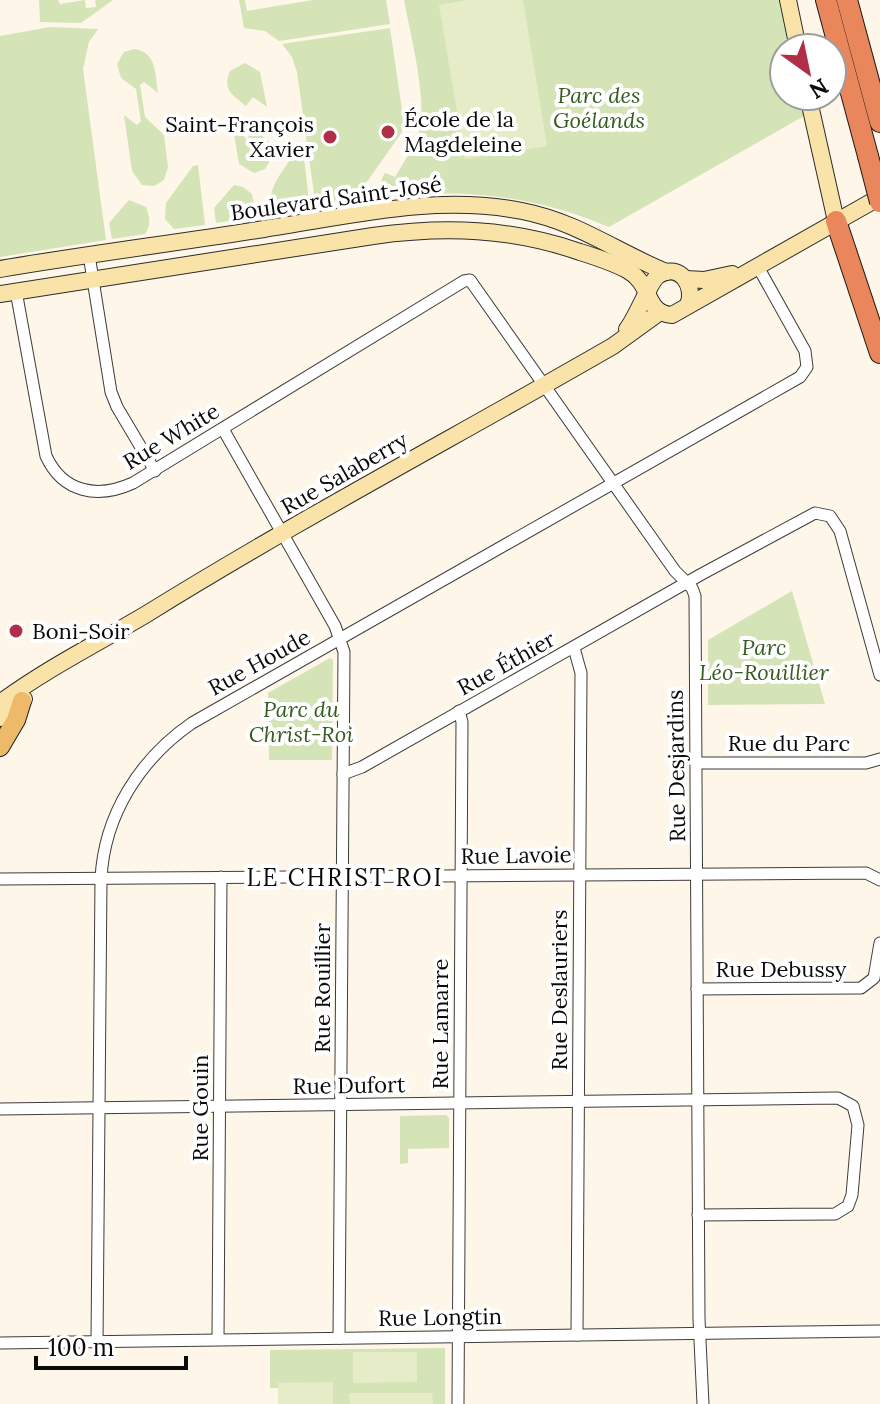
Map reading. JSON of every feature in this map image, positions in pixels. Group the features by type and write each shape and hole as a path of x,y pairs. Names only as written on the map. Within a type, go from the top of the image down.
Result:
{"highway":[{"path":"826,0 880,199"},
{"path":"847,0 880,122"},
{"path":"836,221 880,353"}],"main road":[{"path":"0,747 16,720 22,701"}],"street":[{"path":"788,0 795,32"},
{"path":"811,112 836,221"},
{"path":"753,267 710,279 686,279 666,272 655,278 649,293 651,304 660,312 675,314 753,267 880,199"},
{"name":"Boulevard Saint-José","path":"0,269 412,206 458,204 508,209 561,221 597,237 633,259 666,272"},
{"name":"Boulevard Saint-José","path":"8,293 401,232 456,229 498,232 554,243 624,269 635,275 649,293"},
{"path":"89,255 114,400 155,471"},
{"name":"Rue Houde","path":"97,1342 101,879 106,843 123,799 136,778 166,744 199,719 804,373 807,361 805,351 753,267"},
{"path":"686,279 691,290 688,305"},
{"name":"Rue Desjardins","path":"462,282 470,280 475,284 695,596 699,1334 703,1404"},
{"name":"Rue White","path":"8,293 42,442 53,469 72,487 95,493 118,489 155,471 462,282"},
{"name":"Rue Salaberry","path":"613,346 634,321 649,293"},
{"name":"Rue Salaberry","path":"0,703 35,677 613,346 660,312"},
{"name":"Rue Rouillier","path":"223,429 341,639 345,657 339,1338"},
{"path":"687,583 810,514 830,516 840,531 880,675"},
{"name":"Rue Éthier","path":"343,774 356,770 687,583"},
{"name":"Rue Salaberry","path":"0,718 99,643"},
{"name":"Rue Deslauriers","path":"574,648 581,673 577,1335"},
{"name":"Rue Lamarre","path":"458,1404 462,722 459,711"},
{"name":"Rue du Parc","path":"696,763 866,763 880,759"},
{"path":"697,873 866,873 880,880"},
{"name":"Rue Lavoie","path":"0,879 697,873"},
{"name":"Rue Gouin","path":"218,1339 221,877"},
{"name":"Rue Debussy","path":"697,989 861,988 874,978 880,943"},
{"name":"Rue Dufort","path":"0,1109 838,1098 848,1101 858,1118 851,1201 840,1213 698,1215"},
{"name":"Rue Longtin","path":"0,1343 880,1331"}],"green space":[{"path":"39,0 58,0 60,4 85,0 86,8 96,7 95,0 113,0 81,23 40,22"},
{"path":"239,0 245,0 247,11 313,0 386,0 390,24 279,41 265,31 244,28"},
{"name":"Parc des Goélands","path":"404,0 781,0 788,32 768,32 768,112 803,112 804,116 609,227 555,208 499,197 414,194 385,197 381,188 385,173 395,177 419,132 421,103"},
{"path":"468,0 523,0 547,146 465,159 439,5"},
{"path":"50,27 98,29 89,42 83,69 106,240 0,257 0,36"},
{"path":"390,28 404,123 402,132 354,200 316,208 297,72 292,57 282,44"},
{"path":"134,49 147,54 154,65 158,93 144,82 140,85 145,117 164,135 168,167 164,180 154,186 142,185 132,171 124,115 137,125 141,121 136,89 121,78 117,64 124,52"},
{"path":"245,63 260,72 267,107 253,97 246,106 228,87 230,71"},
{"path":"233,128 247,139 254,129 270,143 274,154 265,169 254,173 239,164"},
{"path":"303,149 310,209 277,214 271,198 276,181 297,150"},
{"path":"198,165 205,225 174,229 165,219 166,203 193,166"},
{"path":"234,185 252,194 254,207 249,218 216,223 214,208"},
{"path":"129,200 146,207 149,221 147,231 145,234 112,239 109,223"},
{"name":"Parc Léo-Rouillier","path":"792,591 825,704 708,705 708,640"},
{"name":"Parc du Christ-Roi","path":"330,658 333,660 332,760 269,760 268,693"},
{"path":"446,1115 449,1118 449,1148 408,1149 408,1163 400,1164 400,1116"},
{"path":"445,1348 445,1404 278,1404 278,1388 270,1388 270,1350"},
{"path":"353,1352 417,1352 417,1382 353,1383"},
{"path":"333,1382 333,1404 278,1404 278,1383"},
{"path":"349,1393 432,1393 433,1404 350,1404"}],"place":[{"name":"École de la Magdeleine","path":"388,132"},
{"name":"Saint-François Xavier","path":"330,137"},
{"name":"Boni-Soir","path":"16,631"}],"district":[{"name":"LE CHRIST ROI","path":"345,878"}]}
